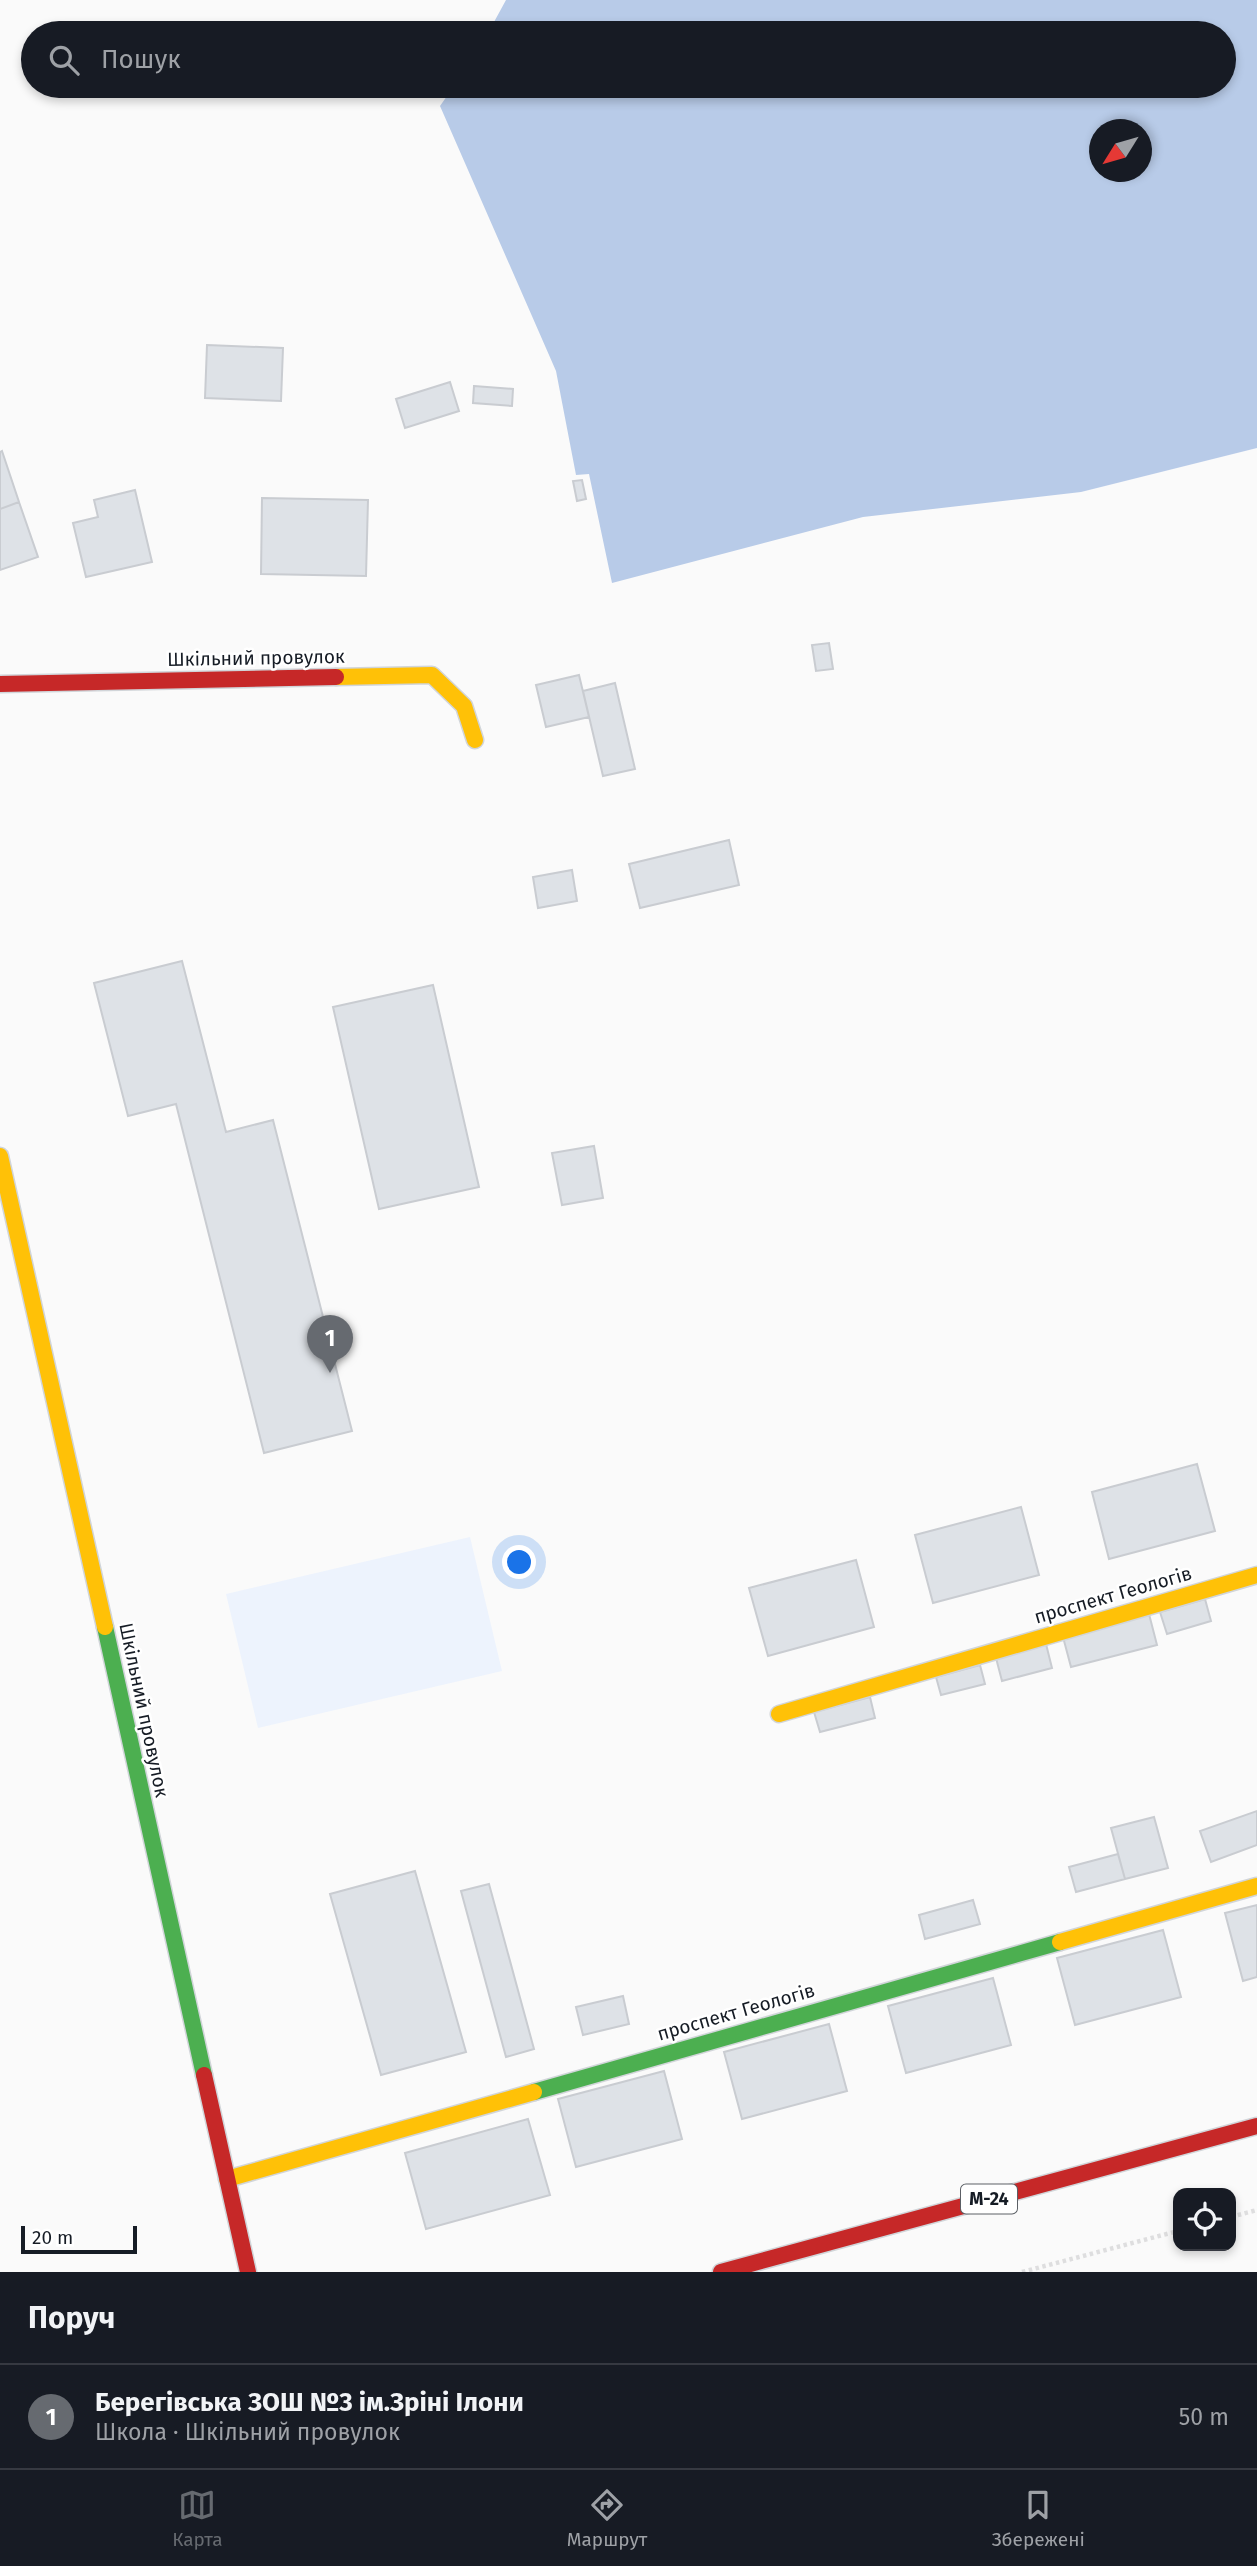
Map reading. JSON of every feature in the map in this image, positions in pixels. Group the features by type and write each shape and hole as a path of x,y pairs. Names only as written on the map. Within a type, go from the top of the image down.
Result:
{"main road":[{"name":"Шкільний провулок","path":"0,684 432,675 464,706 475,740"},
{"name":"Шкільний провулок","path":"0,1156 248,2272"},
{"name":"проспект Геологів","path":"779,1714 1257,1575"},
{"name":"проспект Геологів","path":"227,2179 1257,1886"},
{"name":"М-24","path":"721,2272 1257,2126"}],"path":[{"path":"1236,2216 1257,2210"},
{"path":"1022,2272 1173,2232"}],"shaded area":[{"path":"470,1537 502,1671 258,1728 226,1594"}],"water":[{"path":"506,0 1257,0 1257,448 1081,492 863,517 612,583 589,474 576,475 556,371 440,106 446,98 1236,98 1236,21 495,21"}],"building":[{"path":"207,345 283,348 281,401 205,398"},
{"path":"450,382 459,411 405,428 396,399"},
{"path":"474,386 513,389 512,406 473,403"},
{"path":"2,451 19,502 0,509 0,452"},
{"path":"582,480 586,499 577,501 573,481"},
{"path":"135,490 152,562 86,577 73,523 98,517 94,500"},
{"path":"262,498 368,500 366,576 261,574"},
{"path":"19,502 38,557 0,570 0,509"},
{"path":"829,643 833,669 816,671 812,645"},
{"path":"579,675 589,717 546,727 536,685"},
{"path":"615,683 635,769 603,776 583,691"},
{"path":"729,840 739,885 640,908 629,864"},
{"path":"572,870 577,901 538,908 533,877"},
{"path":"182,961 226,1132 273,1120 352,1431 264,1453 176,1104 128,1116 94,983"},
{"path":"433,985 479,1187 379,1209 333,1007"},
{"path":"594,1146 603,1198 562,1205 552,1153"},
{"path":"1197,1464 1215,1531 1109,1559 1092,1492"},
{"path":"1021,1507 1039,1575 933,1603 915,1535"},
{"path":"856,1560 874,1627 768,1656 749,1588"},
{"path":"1205,1599 1211,1621 1167,1634 1160,1612"},
{"path":"1149,1614 1157,1645 1071,1667 1063,1637"},
{"path":"1046,1644 1052,1668 1002,1681 996,1658"},
{"path":"980,1665 985,1684 941,1695 936,1677"},
{"path":"870,1697 875,1718 820,1732 814,1712"},
{"path":"1257,1811 1257,1845 1211,1862 1200,1831"},
{"path":"1154,1817 1168,1868 1125,1879 1111,1828"},
{"path":"1118,1854 1125,1879 1076,1892 1069,1867"},
{"path":"415,1871 466,2052 381,2075 330,1894"},
{"path":"489,1884 534,2049 506,2057 461,1891"},
{"path":"973,1900 980,1924 925,1939 919,1915"},
{"path":"1257,1905 1257,1977 1243,1981 1225,1913"},
{"path":"1163,1930 1181,1997 1075,2025 1057,1958"},
{"path":"993,1978 1011,2045 906,2073 888,2006"},
{"path":"623,1996 629,2024 583,2035 576,2007"},
{"path":"829,2024 847,2091 742,2119 724,2052"},
{"path":"664,2071 682,2139 576,2167 558,2099"},
{"path":"528,2119 550,2195 426,2229 405,2153"}],"traffic: fast":[{"path":"105,1627 204,2075"},
{"path":"534,2092 1060,1942"}],"traffic: slow":[{"path":"336,677 432,675 464,706 475,740"},
{"path":"0,1156 105,1627"},
{"path":"779,1714 1257,1575"},
{"path":"1060,1942 1257,1886"},
{"path":"227,2179 534,2092"}],"traffic: jam":[{"path":"0,684 336,677"},
{"path":"204,2075 248,2272"},
{"path":"721,2272 1257,2126"}],"place":[{"name":"Берегівська ЗОШ №3 ім.Зріні Ілони","path":"330,1373"}]}
